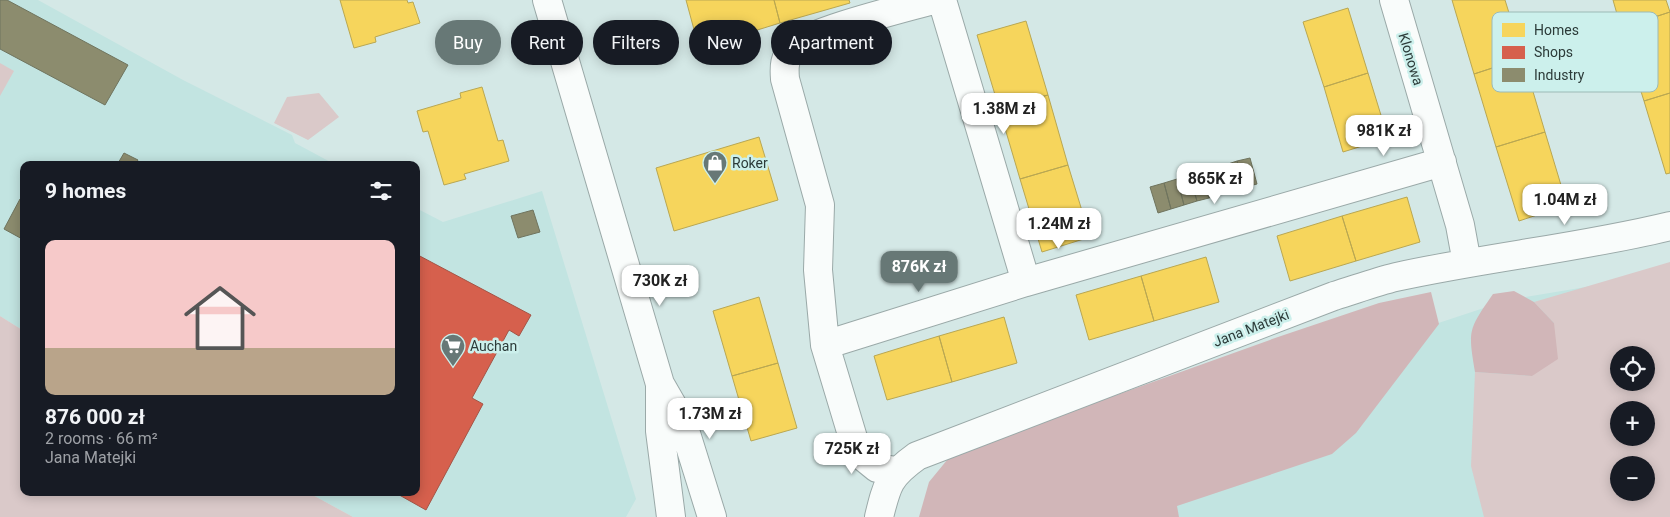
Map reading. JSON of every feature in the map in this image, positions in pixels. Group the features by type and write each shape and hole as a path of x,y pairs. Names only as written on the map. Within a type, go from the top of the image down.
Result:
{"street":[{"path":"548,0 660,384 683,424 712,517"},
{"path":"896,471 877,468 861,455 853,438 825,345 818,270 820,205 785,79 784,62 794,47 815,35 933,0"},
{"path":"942,0 1026,282"},
{"name":"Klonowa","path":"1394,0 1460,225 1467,263"},
{"path":"825,345 1026,282 1442,162"},
{"name":"Jana Matejki","path":"879,517 885,491 896,471 917,456 1334,296 1394,278 1467,263 1627,236 1670,226"},
{"path":"660,384 660,431 671,517"}],"shaded area":[{"path":"0,0 38,0 183,80 292,135 295,143 329,161 20,161 20,328 0,316"},
{"path":"0,63 14,71 0,96"},
{"path":"319,93 339,117 308,140 274,123 287,97"},
{"path":"542,191 636,499 626,517 353,517 314,496 420,496 420,210 443,222"},
{"path":"1670,262 1670,517 1484,517 1471,466 1475,372 1532,376 1554,323 1534,302"},
{"path":"1670,273 1670,517 1060,517 1043,454 1508,300"},
{"path":"1514,291 1534,302 1554,323 1558,359 1532,376 1475,372 1471,347 1474,323 1493,294"},
{"path":"1431,292 1439,324 1356,433 1332,454 1177,506 1179,517 919,517 929,482 952,454 1278,337 1379,303"},
{"path":"0,316 20,328 20,496 314,496 353,517 0,517"}],"building: Homes":[{"path":"340,0 407,0 408,3 413,2 420,23 375,37 376,42 354,48"},
{"path":"686,0 774,0 779,20 771,20 771,26 761,29 761,20 691,20"},
{"path":"774,0 849,0 850,3 790,20 779,20"},
{"path":"1452,0 1505,0 1509,12 1492,12 1492,68 1474,74"},
{"path":"1613,0 1666,0 1670,12 1658,16 1658,12 1616,12"},
{"path":"1348,8 1368,73 1324,87 1303,22"},
{"path":"1670,12 1670,93 1644,101 1641,92 1658,92 1658,16"},
{"path":"1026,21 1048,95 999,108 977,35"},
{"path":"1492,68 1492,92 1533,92 1545,132 1496,147 1474,74"},
{"path":"1368,73 1388,138 1343,152 1324,87"},
{"path":"482,87 498,141 503,140 509,161 464,174 466,179 444,185 428,131 423,132 417,111 461,98 460,93"},
{"path":"1670,93 1670,173 1666,174 1644,101"},
{"path":"1048,95 1068,165 1020,179 999,108"},
{"path":"1545,132 1567,205 1519,221 1496,147"},
{"path":"759,137 778,200 674,231 656,168"},
{"path":"1068,165 1090,237 1042,252 1020,179"},
{"path":"1407,197 1420,242 1356,261 1342,216"},
{"path":"1342,216 1356,261 1290,281 1277,236"},
{"path":"1206,257 1219,302 1154,321 1141,276"},
{"path":"1141,276 1154,321 1089,340 1076,295"},
{"path":"759,297 778,363 732,376 713,311"},
{"path":"1004,317 1017,363 952,382 939,336"},
{"path":"939,336 952,382 887,400 874,356"},
{"path":"778,363 797,428 751,441 732,376"}],"building: Shops":[{"name":"Auchan","path":"420,256 531,315 519,336 509,330 472,398 483,404 426,510 401,496 420,496"}],"building: Industry":[{"path":"0,0 7,0 128,65 105,105 0,49"},
{"path":"124,153 138,160 137,161 119,161"},
{"path":"1250,158 1257,184 1245,187 1237,161"},
{"path":"1237,161 1245,187 1233,191 1225,165"},
{"path":"1225,165 1233,191 1221,194 1213,168"},
{"path":"1213,168 1221,194 1209,198 1201,172"},
{"path":"1201,172 1209,198 1197,201 1189,175"},
{"path":"1189,175 1197,201 1184,205 1177,179"},
{"path":"1177,179 1184,205 1171,209 1164,183"},
{"path":"1164,183 1171,209 1158,213 1150,187"},
{"path":"20,199 20,238 4,229"},
{"path":"533,210 540,232 518,238 511,216"}],"place":[{"name":"Roker","path":"715,184"},
{"name":"Auchan","path":"453,367"}]}
